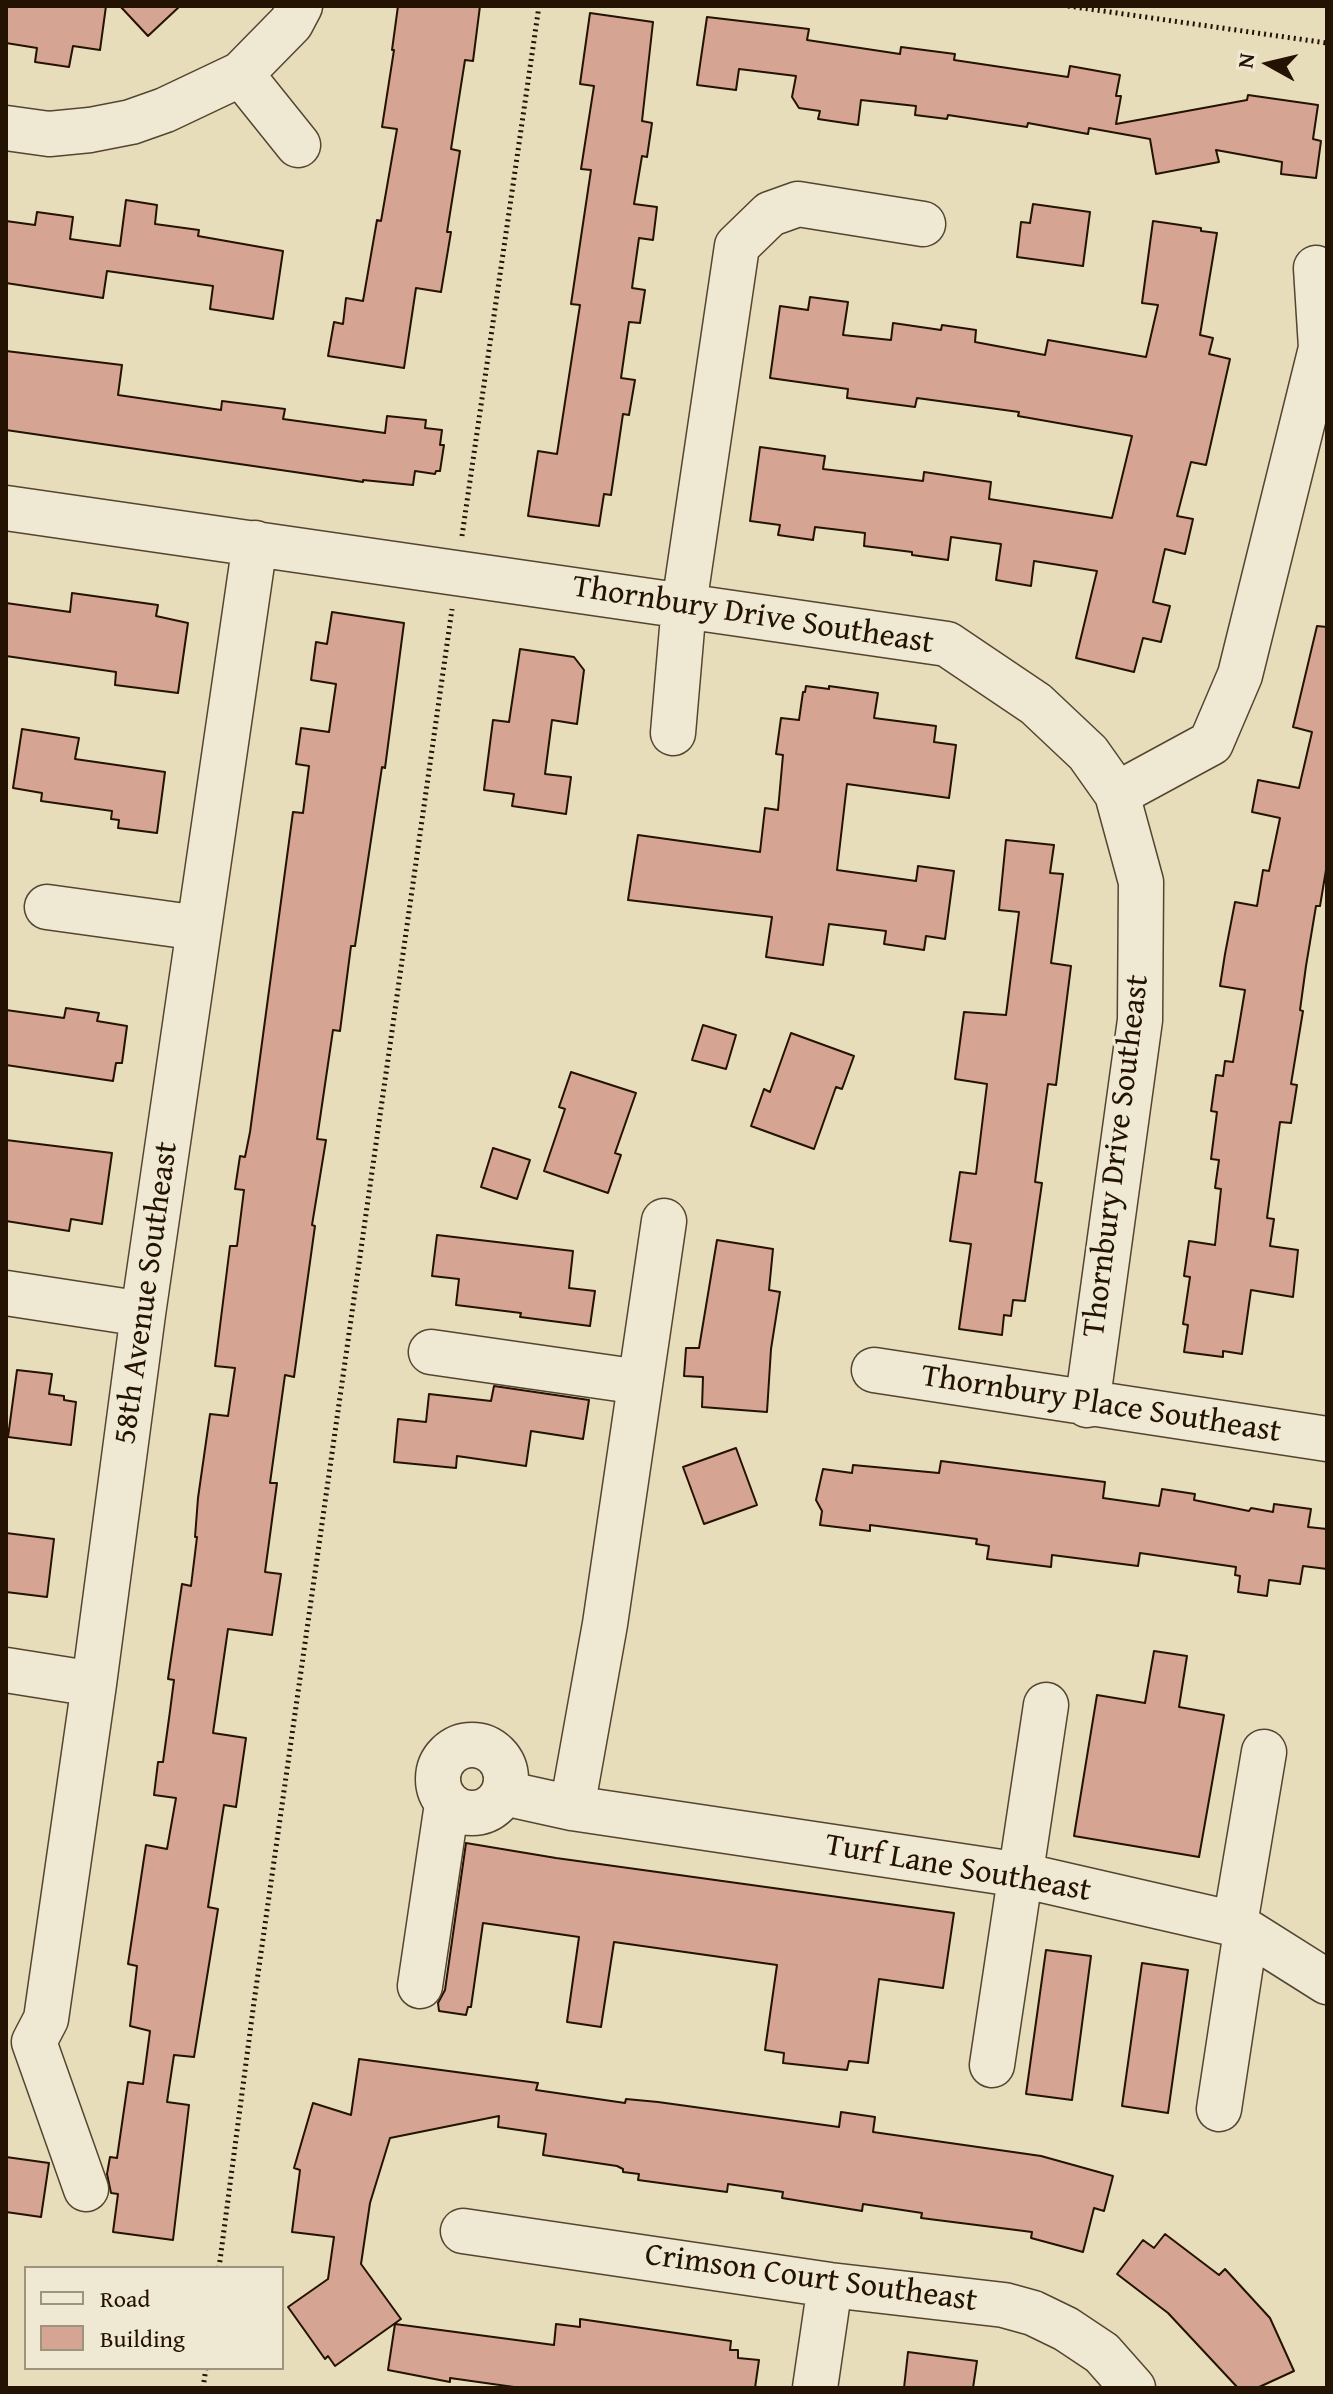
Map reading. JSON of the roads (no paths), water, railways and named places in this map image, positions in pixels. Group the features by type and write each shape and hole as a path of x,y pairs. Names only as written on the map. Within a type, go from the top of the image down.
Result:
{"street":[{"path":"6,128 49,134 90,130 131,122 165,110 241,74 291,23 300,6"},
{"path":"241,74 298,145"},
{"path":"673,733 684,605 737,246 770,214 798,204 923,224"},
{"path":"1117,794 1211,743 1240,675 1321,348 1316,268"},
{"name":"Thornbury Drive Southeast","path":"6,508 947,644 1036,704 1088,753 1117,794 1141,882 1140,1020 1087,1405"},
{"name":"58th Avenue Southeast","path":"20,2046 46,2019 143,1314 255,543"},
{"path":"47,907 199,928"},
{"path":"572,1808 605,1624 664,1221"},
{"path":"6,1293 143,1314"},
{"path":"431,1352 640,1382"},
{"name":"Thornbury Place Southeast","path":"874,1370 1087,1405 1327,1439"},
{"path":"6,1670 94,1684"},
{"path":"992,2065 1046,1705"},
{"path":"459,1747 486,1747 497,1755 504,1766 504,1793 485,1812 472,1814 458,1811 447,1804 440,1792 437,1779 440,1766 459,1747"},
{"path":"1219,2109 1264,1752"},
{"name":"Turf Lane Southeast","path":"504,1793 572,1808 1021,1875 1240,1928 1327,1982"},
{"path":"420,1986 447,1804"},
{"path":"20,2046 86,2189"},
{"name":"Crimson Court Southeast","path":"463,2231 830,2285 1004,2305 1033,2313 1066,2329 1102,2353 1133,2388"},
{"path":"815,2388 830,2285"}]}
